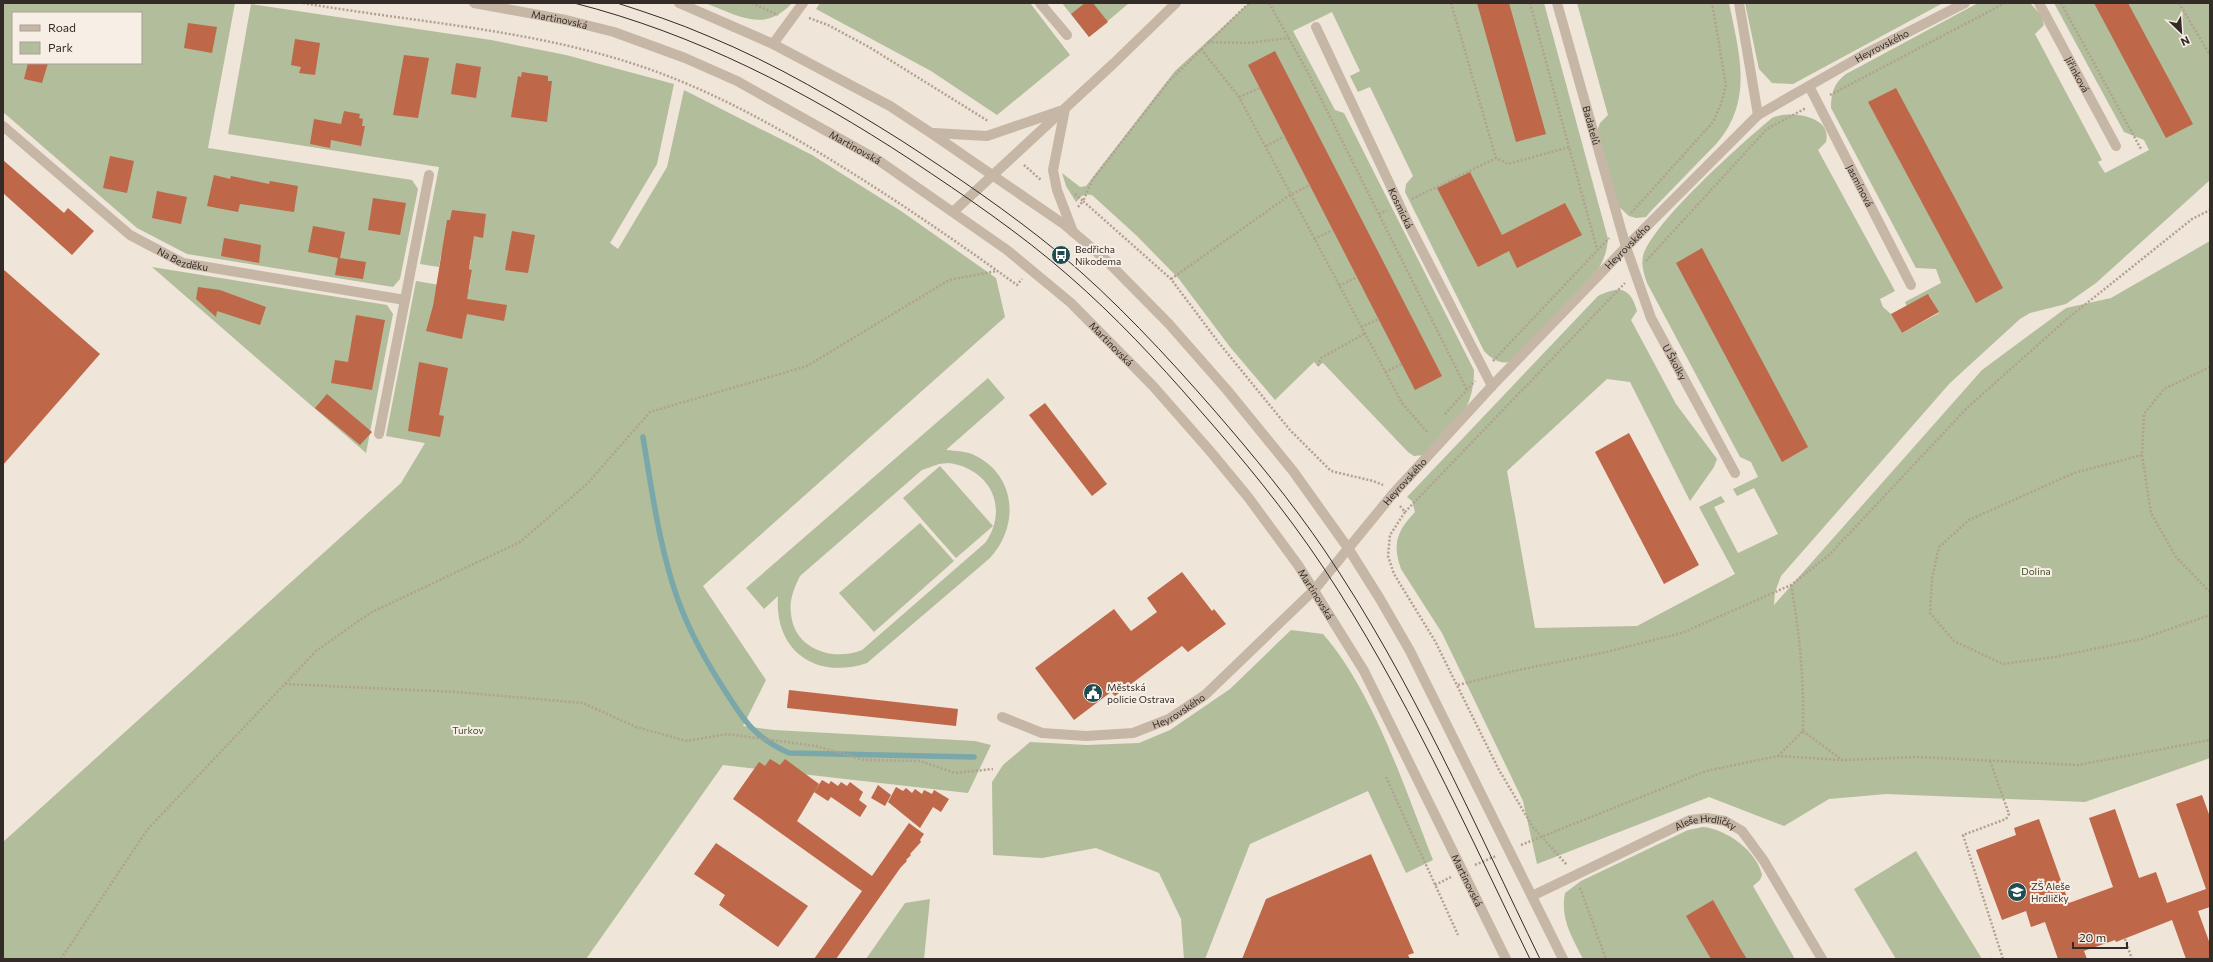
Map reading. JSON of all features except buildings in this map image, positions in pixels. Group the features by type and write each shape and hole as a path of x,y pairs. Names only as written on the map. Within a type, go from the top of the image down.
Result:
{"street":[{"name":"Martinovská","path":"474,3 559,19 609,31 656,47 712,69 766,96 878,160 954,211 1031,268 1089,320 1181,418 1252,502 1315,589 1364,671 1506,959"},
{"path":"679,3 772,44 890,106 992,174 1073,233 1130,284 1189,346 1293,471 1348,548 1410,651 1563,959"},
{"path":"772,44 804,3"},
{"path":"1040,3 1067,35"},
{"path":"954,211 992,174 1065,109 1176,3"},
{"name":"Badatelů","path":"1557,3 1626,247"},
{"path":"1739,3 1758,115"},
{"name":"Heyrovského","path":"1002,717 1042,733 1086,736 1133,733 1169,718 1205,695 1315,589 1410,475 1492,386 1626,247 1758,115 1865,54 1965,3"},
{"name":"Jiřinková","path":"2039,3 2116,146"},
{"name":"Kosmická","path":"1316,27 1400,204 1492,386"},
{"name":"Jasmínová","path":"1809,86 1911,285"},
{"path":"931,133 977,136 996,134 1065,109"},
{"path":"1065,109 1054,161 1054,180 1073,233"},
{"name":"Na Bezděku","path":"3,126 130,235 183,263 405,300"},
{"path":"379,434 429,175"},
{"name":"U Školky","path":"1626,247 1652,318 1735,473"},
{"name":"Aleše Hrdličky","path":"1532,896 1690,820 1707,818 1725,821 1742,830 1764,861 1822,959"}],"path":[{"path":"303,3 452,25 564,45 634,64 686,84 762,119 868,182 1017,285 1031,268"},
{"path":"754,3 776,15 792,18 811,18 828,25 869,47 994,124 996,134"},
{"path":"1012,156 1042,181 1054,180 1060,182 1083,201 1093,179 1169,80 1249,3"},
{"path":"1269,3 1289,38 1467,390"},
{"path":"1451,3 1496,158 1508,164 1569,146"},
{"path":"1530,3 1597,249"},
{"path":"1443,417 1484,370 1620,226 1713,122 1721,104 1726,85 1712,3"},
{"path":"1405,512 1635,273 1768,129 2005,3"},
{"path":"2061,3 2141,149"},
{"path":"2179,3 2210,55"},
{"path":"1208,42 1247,43 1289,38"},
{"path":"1201,49 1224,75 1239,97 1402,404 1428,433"},
{"path":"1239,97 1260,88"},
{"path":"1266,146 1285,136"},
{"path":"1379,214 1496,158"},
{"path":"1171,279 1290,195 1310,185"},
{"path":"1458,685 1514,671 1606,652 1682,633 1791,585 1829,555 1974,402 2067,319 2192,218 2210,210"},
{"path":"1314,239 1333,230"},
{"path":"60,959 147,830 316,652 370,613 520,542 587,484 650,412 807,366 949,280 997,271"},
{"path":"1339,286 1357,277"},
{"path":"1361,327 1379,319"},
{"path":"1318,366 1321,358 1364,334"},
{"path":"1385,372 1402,364"},
{"path":"2210,367 2164,389 2144,414 2142,455 2151,513 2176,557 2210,592"},
{"path":"1424,438 1433,427"},
{"path":"2142,455 2074,473 1968,520 1939,547 1932,578 1930,613 1954,641 2003,664 2055,657 2141,639 2210,615"},
{"path":"1382,485 1386,480"},
{"path":"1778,756 1803,731 1804,689 1798,624 1791,585"},
{"path":"285,684 457,692 583,703 636,727 687,741 727,734 816,746 864,760 920,761 955,773 993,768"},
{"path":"1803,731 1842,760"},
{"path":"1435,885 1509,850 1706,771 1778,756 1842,760 1918,757 2078,765 2210,740"},
{"path":"1990,761 2009,814 2006,820 1963,835 2003,959"},
{"path":"1386,776 1458,935"},
{"path":"2125,939 2132,959"}],"green space":[{"path":"3,3 235,3 208,148 412,180 418,189 400,279 393,287 187,254 137,228 3,112"},
{"path":"705,3 791,4 781,13 770,18 760,20 738,16"},
{"path":"820,3 1030,3 1070,55 997,115 931,71 816,9"},
{"path":"1062,3 1129,3 1089,37"},
{"path":"1249,3 1544,3 1608,239 1604,257 1596,273 1513,361 1508,362 1497,361 1484,351 1405,192 1406,184 1413,176 1370,87 1358,92 1350,76 1360,71 1332,12 1293,31 1335,110 1344,113 1474,370 1473,385 1466,408 1452,427 1424,455 1414,456 1408,452 1323,363 1318,366 1314,362 1275,400 1230,347 1179,279 1137,236 1092,195 1084,195 1076,202 1066,186 1062,173 1080,187 1086,186 1175,71"},
{"path":"1577,3 1729,3 1737,40 1741,76 1740,93 1736,110 1729,127 1717,143 1646,217 1636,218 1629,216 1617,205 1597,131 1600,123 1608,115"},
{"path":"1745,3 1943,3 1793,84 1772,83 1759,69"},
{"name":"Dolina","path":"1978,3 2030,3 2041,15 2044,25 2035,34 2102,160 2098,162 2105,173 2149,150 2144,140 2124,132 2054,3 2210,3 2210,180 2096,283 2066,304 2030,313 2020,319 1950,383 1781,576 1775,592 1774,605 1982,370 2066,308 2111,298 2210,241 2210,758 2085,802 1886,794 1829,799 1784,826 1709,797 1537,864 1523,801 1442,633 1401,569 1397,552 1398,538 1404,525 1415,512 1412,501 1407,497 1598,296 1612,291 1623,290 1631,297 1637,311 1631,320 1676,404 1717,459 1714,467 1690,501 1630,382 1607,379 1507,471 1535,628 1637,626 1735,574 1699,507 1721,496 1725,502 1714,507 1738,553 1778,534 1754,488 1737,496 1733,489 1758,477 1751,462 1740,457 1647,283 1643,267 1643,256 1650,241 1680,204 1741,145 1772,118 1798,115 1816,120 1823,126 1826,133 1826,142 1818,150 1895,291 1880,299 1883,307 1892,315 1902,333 1939,313 1929,295 1907,307 1905,302 1941,283 1936,269 1916,268 1831,108 1832,98 1836,85 1846,74"},
{"name":"Turkov","path":"251,4 491,40 566,55 674,84 657,164 610,243 618,249 667,167 684,90 812,155 901,211 996,278 1005,317 703,586 766,680 743,726 774,730 975,741 991,745 968,793 723,765 586,959 3,959 3,842 401,483 425,443 386,436 416,281 469,290 472,270 469,269 471,260 441,255 439,267 420,264 439,167 228,134"},
{"path":"152,267 387,305 393,314 366,453"},
{"path":"988,378 1005,398 946,450 973,454 990,465 1000,476 1006,489 1009,503 1009,518 1006,532 999,546 990,558 867,663 848,667 831,667 815,664 802,656 791,646 783,632 779,615 778,596 764,609 746,588","holes":["948,463 963,466 985,481 992,492 996,516 992,530 985,543 862,650 851,653 828,653 817,650 807,644 799,636 794,626 791,614 792,594 800,576 922,470 939,464"]},
{"path":"940,466 993,526 956,558 903,498"},
{"path":"920,523 954,561 874,632 839,593"},
{"path":"1291,630 1323,634 1341,657 1357,683 1386,742 1433,860 1406,873 1368,791 1250,844 1205,959 1184,959 1181,919 1159,873 1096,848 1042,858 993,855 992,782 1003,765 1030,742 1087,745 1139,743 1170,730 1230,689"},
{"path":"1703,827 1721,832 1730,837 1747,850 1754,858 1762,875 1760,880 1753,886 1795,959 1583,959 1568,928 1564,911 1565,893 1581,881 1688,830"},
{"path":"1916,851 1982,959 1896,959 1854,889"},
{"path":"930,899 924,959 866,959 905,903"}],"waterway":[{"path":"643,437 663,549 682,612 701,650 736,708 757,733 777,747 789,753 974,757"}],"tram line":[{"path":"574,3 619,16 707,48 749,67 831,111 911,160 1012,230 1069,276 1119,323 1182,390 1247,465 1294,525 1323,567 1353,614 1407,710 1458,809 1530,959"},
{"path":"617,3 674,22 733,47 783,71 879,126 962,181 1040,238 1080,271 1140,328 1214,410 1299,514 1356,599 1440,751 1540,959"}],"place":[{"name":"Bedřicha Nikodema","path":"1061,255"},
{"name":"Městská policie Ostrava","path":"1093,693"},
{"name":"ZŠ Aleše Hrdličky","path":"2017,892"}]}
